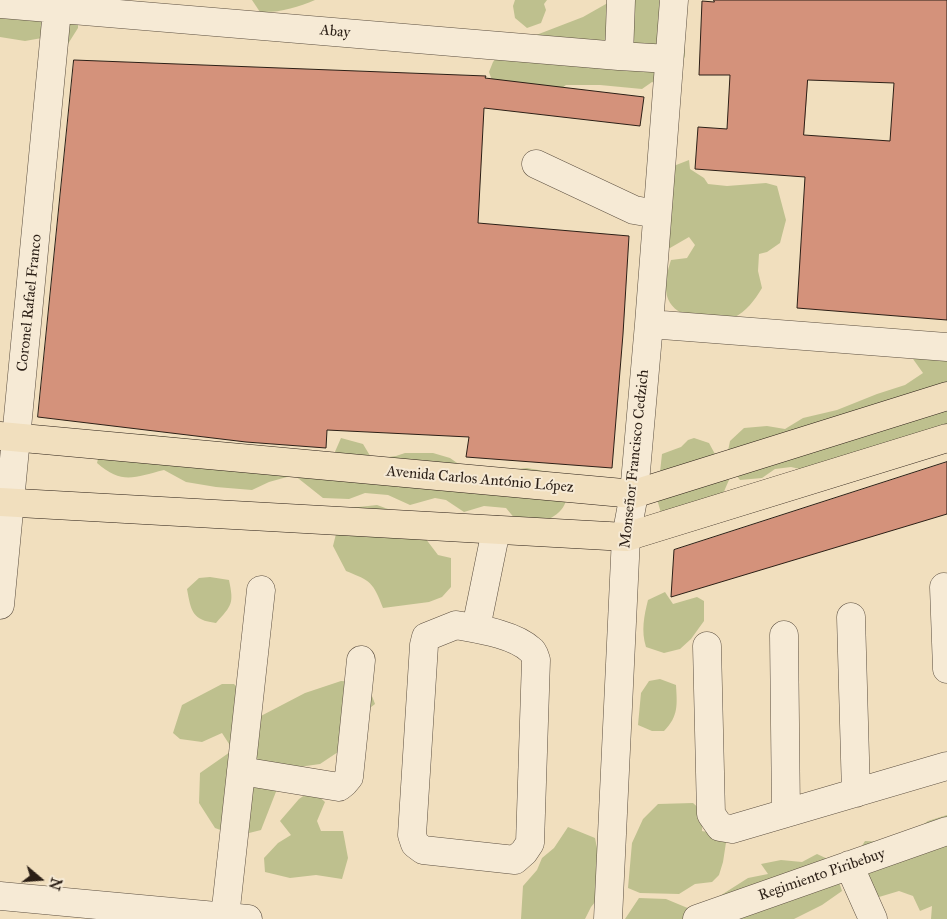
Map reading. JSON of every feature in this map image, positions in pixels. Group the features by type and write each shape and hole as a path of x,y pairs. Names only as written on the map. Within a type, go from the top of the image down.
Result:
{"main road":[{"name":"Avenida Carlos António López","path":"8,437 634,494 947,396"},
{"path":"5,502 626,537 947,438"}],"street":[{"path":"619,56 621,0"},
{"name":"Monseñor Francisco Cedzich","path":"608,919 626,537 634,494 674,0"},
{"name":"Abay","path":"0,4 58,5 669,59"},
{"name":"Coronel Rafael Franco","path":"0,605 8,437 58,5"},
{"path":"536,164 634,210 658,214"},
{"path":"649,324 947,347"},
{"path":"476,628 496,530"},
{"path":"944,587 947,669"},
{"path":"0,896 237,918 241,771 261,590"},
{"path":"851,617 856,792"},
{"path":"456,625 476,628 488,630 517,641 532,650 536,660 530,842 524,852 515,860 423,850 415,844 412,835 426,637 456,625"},
{"path":"784,635 786,813"},
{"path":"707,646 711,814 720,827 732,829 947,766"},
{"path":"241,771 339,787 344,783 349,777 361,660"},
{"name":"Regimiento Piribebuy","path":"697,919 947,831"},
{"path":"849,865 873,919"}],"green space":[{"path":"0,0 78,0 78,28 66,47 42,38 25,41 0,37"},
{"path":"252,0 315,0 288,9 260,12"},
{"path":"515,0 547,0 544,4 546,10 541,23 527,28 515,18 513,6"},
{"path":"613,0 659,0 663,10 684,27 685,56 679,74 660,85 652,82 642,89 600,85 566,85 551,96 494,86 489,72 493,62 513,35 531,37 583,17"},
{"path":"689,160 690,169 704,178 708,184 727,186 766,183 777,186 786,220 780,243 767,252 759,254 758,271 762,288 746,309 730,319 689,316 672,306 666,292 671,260 687,258 695,245 689,237 670,248 645,237 671,167"},
{"path":"947,334 947,439 822,474 791,467 775,469 762,478 740,480 726,461 730,441 744,428 767,426 785,429 803,418 837,410 905,385 923,373 913,359 920,345"},
{"path":"140,434 334,454 341,438 363,444 372,459 405,453 433,453 450,458 460,465 506,470 527,468 572,476 563,507 554,516 536,526 516,520 506,508 484,506 464,512 446,500 435,498 410,505 388,495 365,493 349,499 323,498 294,475 269,482 252,490 186,482 164,470 137,477 122,477 106,470 97,463 103,438"},
{"path":"694,438 709,443 729,480 718,505 661,513 657,499 662,454 681,447 688,440"},
{"path":"377,505 399,513 416,526 438,555 451,558 451,587 442,597 429,602 383,608 377,593 366,580 346,571 333,546 340,518 350,508"},
{"path":"210,577 229,580 231,588 230,604 216,623 197,617 192,609 187,589 199,578"},
{"path":"665,592 673,604 697,597 704,601 704,621 691,639 680,649 664,653 646,647 643,629 648,600"},
{"path":"660,679 676,685 676,710 675,715 664,731 652,731 638,725 641,693 649,681"},
{"path":"341,681 363,685 370,692 375,704 357,718 338,752 320,764 299,767 279,784 261,830 237,836 215,828 199,803 200,773 233,750 222,733 202,742 180,739 173,733 182,705 222,684 234,684 246,696 257,718 305,693"},
{"path":"312,790 325,802 317,821 321,831 343,831 348,858 342,879 316,875 290,878 265,872 264,858 278,843 291,835 280,821 299,799"},
{"path":"693,803 703,812 702,831 727,836 719,875 712,882 695,884 679,894 640,893 628,888 632,843 643,819 658,804"},
{"path":"947,815 947,919 931,919 932,906 920,911 913,896 899,891 879,897 864,876 858,852 865,841 887,842 909,835 928,821"},
{"path":"568,827 595,838 599,858 600,896 591,907 585,919 521,919 523,886 537,870 542,858 554,848"},
{"path":"817,854 832,861 842,891 822,905 794,919 625,919 639,898 666,899 690,909 715,899 748,878 768,874 761,864 781,860 802,862"}],"building":[{"path":"714,0 947,0 947,320 797,308 805,177 695,169 698,127 727,129 730,75 699,75 702,1 714,2","holes":["808,80 894,83 890,141 804,135"]},
{"path":"74,60 486,76 485,78 644,97 640,126 484,108 478,223 629,236 612,468 466,457 469,437 327,430 326,448 246,442 38,417"},
{"path":"947,462 947,514 671,597 674,550"}]}
